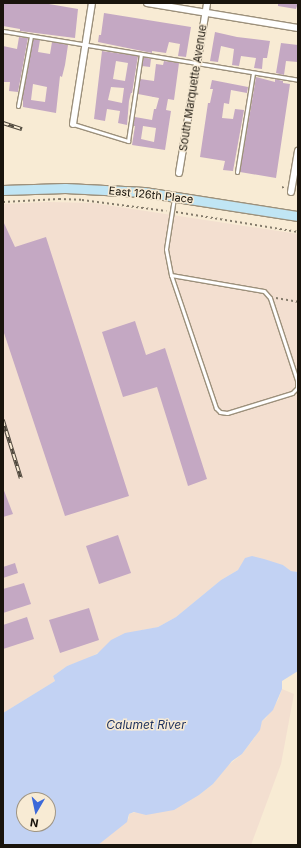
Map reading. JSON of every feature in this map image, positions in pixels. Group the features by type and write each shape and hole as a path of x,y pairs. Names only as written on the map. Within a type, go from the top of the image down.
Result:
{"street":[{"path":"73,124 92,3"},
{"path":"147,3 298,28"},
{"name":"South Marquette Avenue","path":"179,173 207,3"},
{"path":"291,192 298,151"},
{"name":"East 126th Place","path":"3,190 92,189 175,196 298,216"},
{"path":"276,212 298,210"}],"lane":[{"path":"3,31 298,80"},
{"path":"18,106 30,36"},
{"path":"73,124 128,141 141,54"},
{"path":"237,172 253,73"},
{"path":"172,275 264,291 270,298 297,380 296,388 292,393 227,413 220,412 216,408 172,275 166,248 175,196"}],"path":[{"path":"3,202 59,199 82,200 172,212 298,232"},
{"path":"270,298 298,302"}],"shaded area":[{"path":"48,202 93,203 298,234 298,572 291,571 283,565 238,570 221,580 176,617 158,627 137,631 87,659 67,666 53,676 55,681 3,713 3,204"},
{"path":"282,689 294,694 281,764 251,845 98,845 129,818 129,814 199,795 213,784 226,767 242,754 255,737 262,721 266,718 278,700"}],"water":[{"name":"Calumet River","path":"252,556 283,565 291,571 298,572 298,671 282,681 282,689 273,710 262,721 260,730 242,754 232,761 213,784 199,795 174,810 146,815 134,812 129,814 127,822 98,845 3,845 3,713 55,681 53,676 67,666 97,654 111,640 125,633 158,627 176,617 221,580 238,570 245,558"}],"building":[{"path":"3,3 43,3 78,9 75,38 20,31 20,29 3,26"},
{"path":"278,3 298,3 296,9 278,6"},
{"path":"104,13 191,27 186,57 178,56 180,44 169,42 166,53 152,51 152,53 98,42 99,35 101,35"},
{"path":"215,32 237,37 270,41 267,58 263,58 262,69 254,68 256,58 241,56 239,66 232,65 234,49 221,46 218,62 210,61"},
{"path":"19,37 28,38 18,92 9,91 10,82 3,82 3,46 17,49"},
{"path":"33,39 40,40 38,52 50,54 52,42 68,45 62,77 60,76 56,113 23,107 23,93","holes":["33,84 47,87 45,102 31,100"]},
{"path":"281,43 298,45 298,62 286,61 284,75 276,73"},
{"path":"102,51 138,56 132,93 129,101 127,125 118,123 120,111 107,109 105,121 94,119","holes":["116,61 128,63 125,81 113,79","111,87 124,88 122,103 108,100"]},
{"path":"144,57 151,59 150,67 142,66"},
{"path":"164,61 179,63 174,100 168,99 166,110 171,111 165,150 132,145 135,117 152,120 154,109 156,109 159,98 138,94 140,79 154,81 156,64 163,65","holes":["143,126 156,128 154,142 141,139"]},
{"path":"256,77 275,82 275,79 283,81 283,83 290,84 276,178 240,172"},
{"path":"212,80 248,87 247,93 231,90 229,104 224,103 222,118 233,119 235,109 244,110 233,171 223,170 225,161 200,157 208,103 210,103 213,89 210,89"},
{"path":"3,221 15,247 46,237 129,496 65,516 3,330"},
{"path":"135,321 146,355 165,348 207,479 188,486 157,387 123,397 102,332"},
{"path":"3,488 13,514 3,517"},
{"path":"118,535 131,573 99,584 86,546"},
{"path":"15,563 18,573 3,578 3,567"},
{"path":"24,583 31,604 3,613 3,589"},
{"path":"89,608 99,640 60,653 49,620"},
{"path":"27,617 34,639 3,649 3,625"}],"railway":[{"path":"3,123 22,129"},
{"path":"3,420 21,478"}]}
